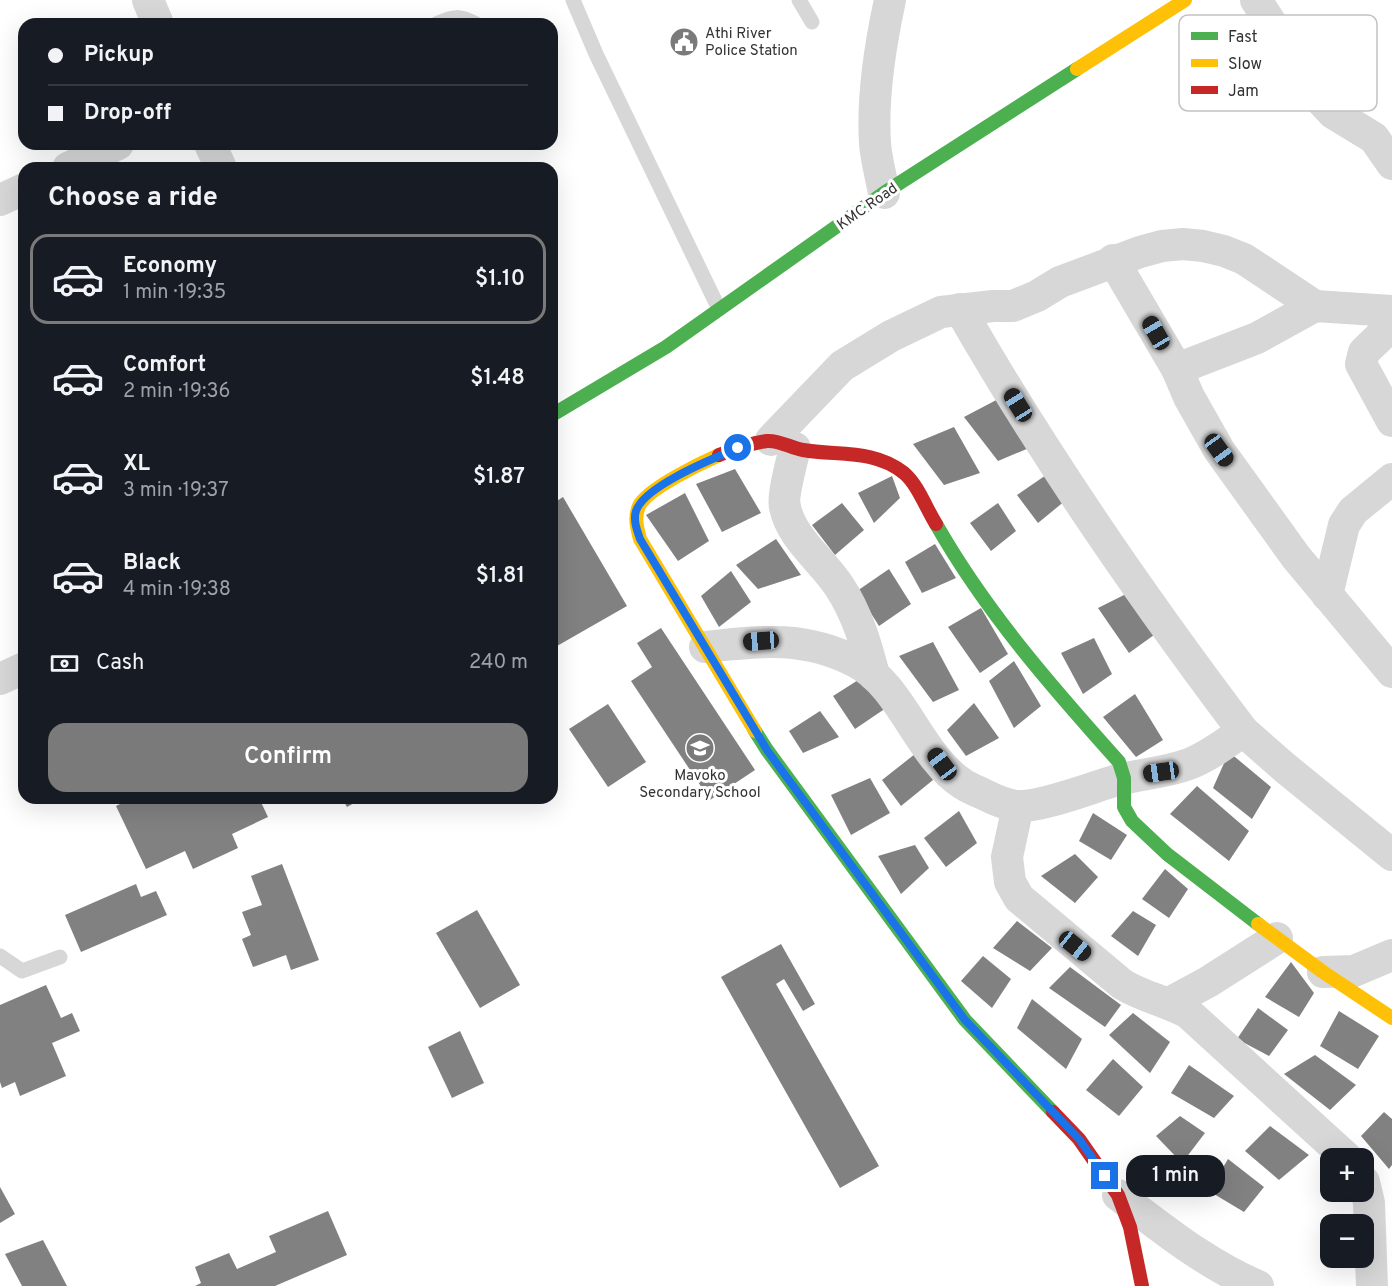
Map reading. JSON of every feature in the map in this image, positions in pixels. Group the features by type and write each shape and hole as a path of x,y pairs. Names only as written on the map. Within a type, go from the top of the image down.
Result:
{"street":[{"path":"148,0 156,18"},
{"path":"884,193 875,142 876,93 883,34 890,0"},
{"name":"KMC Road","path":"558,411 666,347 884,193 1185,0"},
{"path":"1256,0 1266,15"},
{"path":"1331,111 1374,138 1392,164"},
{"path":"80,162 106,150"},
{"path":"0,201 18,192"},
{"path":"874,675 860,628 849,603 790,522 784,505 783,444 842,366 891,336 941,312 1013,306 1037,296 1060,282 1113,260 1162,246 1183,244 1203,246 1244,259 1315,306 1392,311"},
{"path":"1113,260 1177,369 1189,397 1219,450 1296,557 1392,672"},
{"path":"1177,369 1257,338 1315,306"},
{"path":"960,309 1055,465 1201,675 1243,731 1392,855"},
{"path":"1392,325 1364,352 1361,364 1392,421"},
{"path":"1142,1286 1130,1227 1118,1195 1079,1139 965,1020 767,750 640,539 635,514 639,504 648,495 700,463 738,448 783,444 858,453 884,459 908,476 971,583 1043,677 1119,762 1124,778 1124,807 1132,821 1167,854 1277,938 1392,1018"},
{"path":"1327,595 1344,525 1353,511 1392,479"},
{"path":"705,647 776,640 832,652 856,663 874,675 942,764 962,784 990,798 1017,806 1043,803 1124,778 1188,764 1216,751 1243,731"},
{"path":"0,679 18,671"},
{"path":"1017,806 1007,857 1010,882 1019,898 1122,984 1154,1001 1169,1003 1188,1013 1336,1148"},
{"path":"1169,1003 1208,982 1277,938"},
{"path":"1323,972 1354,971 1392,955"},
{"path":"1118,1195 1173,1236 1238,1278 1258,1286"},
{"path":"1369,1202 1372,1286"}],"lane":[{"path":"573,0 596,54 719,309"},
{"path":"799,0 812,21"},
{"path":"0,956 22,971 60,957"}],"building":[{"path":"1002,397 1029,448 998,461 964,417"},
{"path":"954,427 980,473 944,485 913,444"},
{"path":"735,469 761,513 722,532 696,484"},
{"path":"1049,473 1066,500 1038,523 1017,495"},
{"path":"892,476 900,498 874,523 858,493"},
{"path":"685,493 709,541 678,561 646,515"},
{"path":"563,497 627,606 558,645 558,500"},
{"path":"842,503 864,530 835,555 812,525"},
{"path":"998,503 1016,531 991,551 970,523"},
{"path":"776,539 801,575 758,589 736,565"},
{"path":"935,544 956,578 922,593 905,562"},
{"path":"889,569 911,604 879,626 857,591"},
{"path":"731,571 751,602 719,627 701,596"},
{"path":"1128,593 1154,635 1129,653 1098,608"},
{"path":"981,608 1008,654 980,673 948,627"},
{"path":"661,628 755,770 710,800 631,681 652,667 637,643"},
{"path":"1094,638 1112,674 1083,694 1061,653"},
{"path":"933,642 959,690 933,702 899,656"},
{"path":"1014,661 1041,706 1014,728 989,681"},
{"path":"863,677 886,708 855,729 833,696"},
{"path":"1135,694 1163,740 1136,757 1103,717"},
{"path":"974,703 999,738 966,756 947,730"},
{"path":"608,704 646,762 608,787 569,729"},
{"path":"820,711 839,737 803,753 789,731"},
{"path":"1229,752 1271,787 1252,819 1213,788"},
{"path":"915,754 933,780 901,806 882,780"},
{"path":"870,778 890,813 851,835 831,795"},
{"path":"1197,786 1249,831 1229,861 1170,814"},
{"path":"120,804 262,804 268,817 232,834 238,848 193,869 185,851 146,869 116,806"},
{"path":"959,811 977,843 946,867 924,838"},
{"path":"1093,813 1127,835 1111,860 1079,841"},
{"path":"915,845 929,868 901,894 878,856"},
{"path":"1075,854 1098,877 1075,903 1041,876"},
{"path":"282,864 319,960 291,970 286,955 253,967 242,939 251,935 242,912 262,905 251,876"},
{"path":"1165,869 1188,889 1169,918 1142,899"},
{"path":"136,884 141,897 156,891 167,915 81,952 65,915"},
{"path":"477,910 520,985 480,1008 436,933"},
{"path":"1133,911 1156,925 1138,956 1111,936"},
{"path":"1017,921 1052,948 1030,971 993,948"},
{"path":"781,944 815,1004 803,1011 784,979 776,984 879,1166 840,1188 721,977"},
{"path":"983,956 1011,979 992,1008 961,981"},
{"path":"1291,962 1314,993 1299,1017 1265,997"},
{"path":"1070,967 1121,1005 1105,1027 1049,988"},
{"path":"46,985 61,1018 72,1013 80,1031 52,1043 66,1076 20,1096 15,1082 2,1088 0,1082 0,1005"},
{"path":"1032,999 1082,1039 1066,1069 1017,1028"},
{"path":"1258,1008 1288,1030 1269,1056 1237,1039"},
{"path":"1339,1011 1379,1036 1358,1069 1320,1046"},
{"path":"1133,1013 1170,1042 1150,1073 1109,1035"},
{"path":"460,1031 484,1083 452,1098 428,1047"},
{"path":"1315,1055 1356,1085 1330,1110 1284,1074"},
{"path":"1113,1059 1143,1087 1119,1116 1086,1090"},
{"path":"1189,1065 1234,1096 1214,1118 1171,1093"},
{"path":"1384,1112 1392,1119 1392,1165 1389,1169 1374,1151 1374,1148 1371,1148 1361,1136"},
{"path":"1180,1116 1205,1133 1182,1163 1156,1136"},
{"path":"1270,1126 1309,1155 1279,1180 1245,1151"},
{"path":"1228,1159 1264,1187 1244,1212 1209,1191"},
{"path":"0,1187 15,1214 0,1223"},
{"path":"328,1211 347,1255 275,1286 195,1286 201,1283 195,1267 229,1253 237,1269 276,1252 269,1236"},
{"path":"43,1240 67,1286 22,1286 5,1254"}],"traffic: fast":[{"path":"558,411 666,347 884,193 1077,69"},
{"path":"936,524 976,588 1021,648 1119,762 1124,778 1124,807 1132,821 1167,854 1258,924"},
{"path":"755,731 965,1020 1053,1112"}],"traffic: slow":[{"path":"1077,69 1185,0"},
{"path":"719,455 675,477 652,492 639,506 636,522 640,539 755,731"},
{"path":"1258,924 1323,972 1392,1018"}],"traffic: jam":[{"path":"719,455 749,445 771,441 803,450 880,460 892,465 909,478 936,524"},
{"path":"1053,1112 1079,1139 1118,1195 1130,1227 1142,1286"}],"place":[{"name":"Athi River Police Station","path":"684,42"},
{"name":"Mavoko Secondary School","path":"700,748"}],"route":[{"path":"738,448 700,463 648,495 639,504 635,514 640,539 780,768 965,1020 1079,1139 1105,1176"}]}
